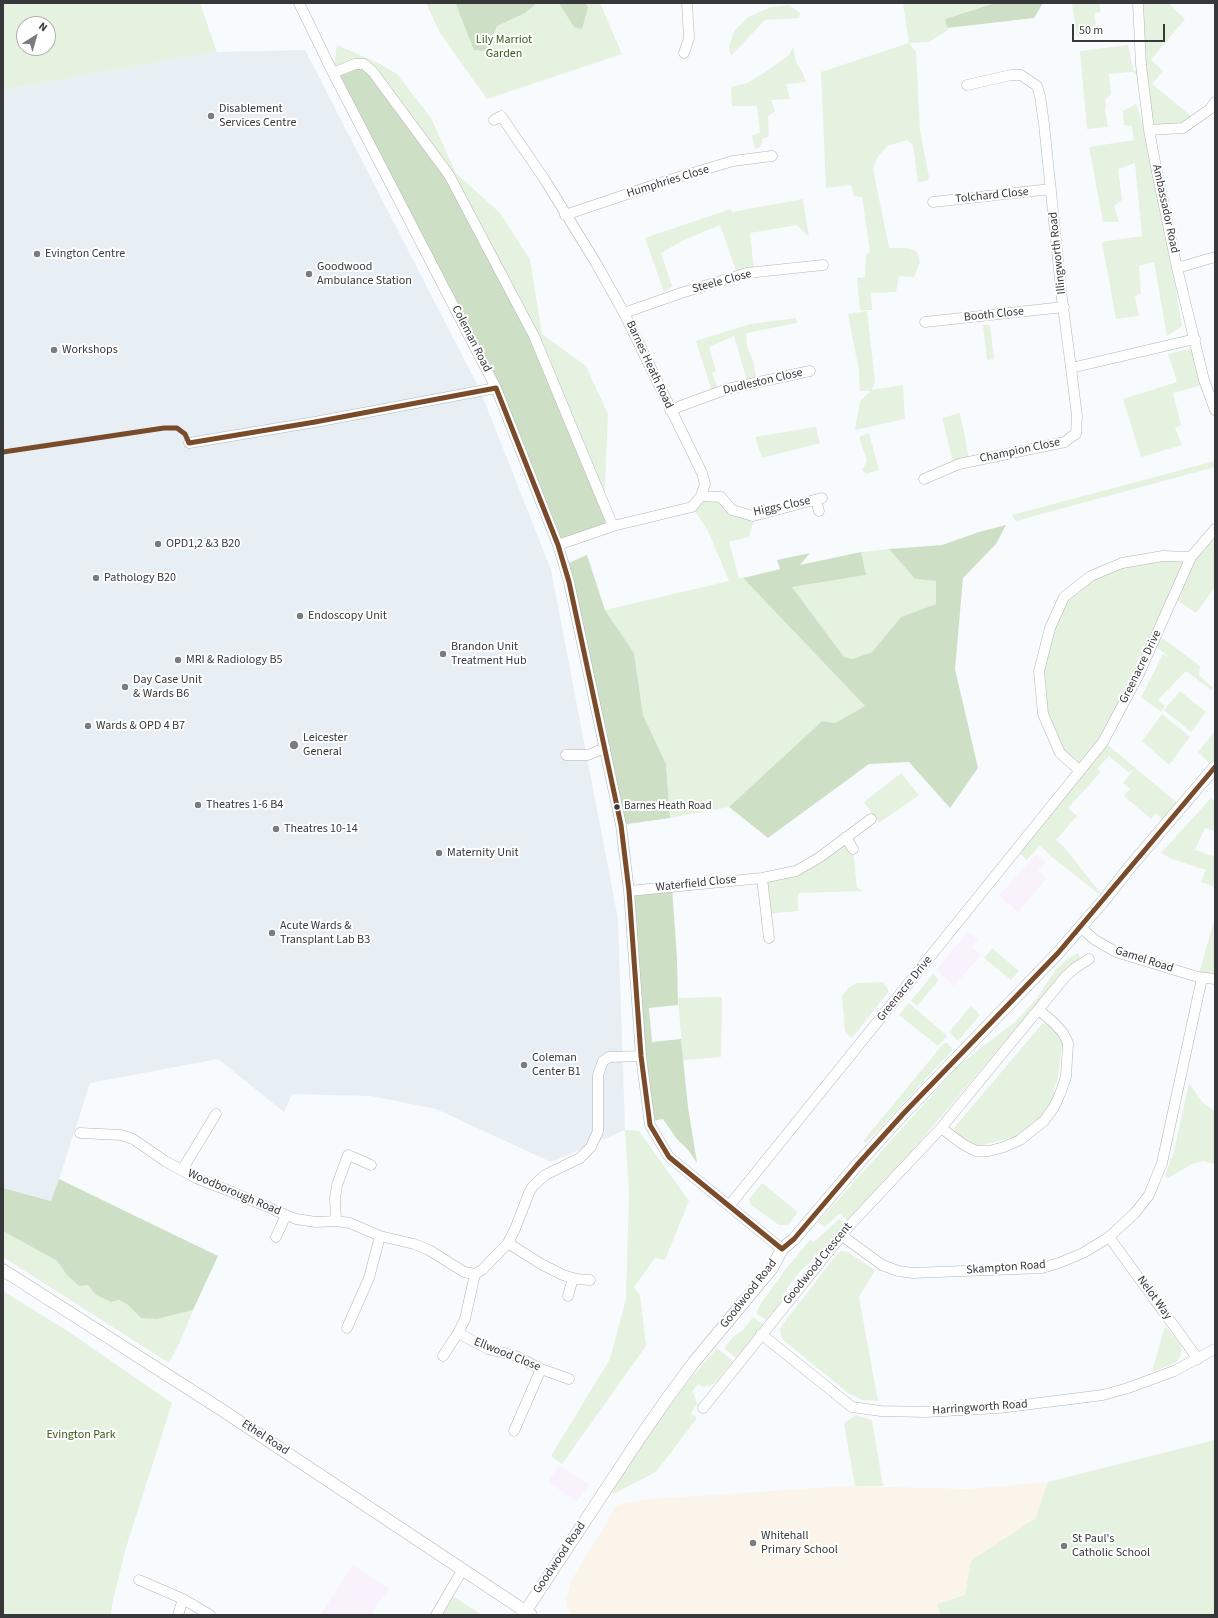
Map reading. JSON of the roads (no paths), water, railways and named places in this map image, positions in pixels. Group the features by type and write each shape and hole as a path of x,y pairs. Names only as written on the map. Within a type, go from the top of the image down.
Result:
{"street":[{"name":"Coleman Road","path":"299,3 333,73 496,388 558,545 569,582 621,825 629,891 641,1056 649,1120 655,1135 669,1157 782,1249"},
{"path":"684,53 689,38 686,3"},
{"name":"Ambassador Road","path":"1138,3 1141,65 1149,130 1177,268 1204,380 1215,410"},
{"path":"333,73 355,64 364,64 373,72 449,175 534,336 613,526"},
{"name":"Illingworth Road","path":"967,85 1011,75 1021,75 1037,86 1044,124 1071,368"},
{"path":"1149,130 1183,128 1210,109 1215,102"},
{"name":"Barnes Heath Road","path":"494,120 501,116 545,180 596,263 624,313 702,473 705,484 702,496"},
{"name":"Humphries Close","path":"566,215 669,180 733,161 772,156"},
{"name":"Tolchard Close","path":"933,202 1051,189"},
{"path":"1177,268 1215,257"},
{"name":"Steele Close","path":"624,313 680,293 747,273 823,265"},
{"name":"Booth Close","path":"925,322 1064,307"},
{"path":"1071,368 1195,339"},
{"name":"Champion Close","path":"924,479 959,464 1065,442 1076,434 1077,416 1071,368"},
{"name":"Dudleston Close","path":"670,410 727,389 810,371"},
{"path":"189,443 314,422 496,388"},
{"path":"558,545 613,526 692,507 702,496"},
{"name":"Higgs Close","path":"702,496 721,497 732,510 753,516 819,499 819,510"},
{"name":"Greenacre Drive","path":"729,1206 1104,742 1135,682 1191,557 1215,529"},
{"path":"1080,772 1060,753 1043,714 1039,671 1050,628 1064,597 1091,576 1122,563 1163,556 1191,557"},
{"path":"566,755 588,755 604,748"},
{"name":"Goodwood Road","path":"526,1614 639,1439 666,1400 694,1362 772,1268 782,1249 794,1239 904,1113 997,1017 1080,927 1215,767"},
{"name":"Waterfield Close","path":"629,891 762,878 796,872 871,819"},
{"path":"846,837 853,849"},
{"path":"762,878 769,938"},
{"name":"Gamel Road","path":"1080,927 1095,940 1116,952 1200,978 1215,979"},
{"name":"Goodwood Crescent","path":"702,1408 842,1235 874,1198 941,1128 1065,977 1089,959"},
{"name":"Skampton Road","path":"842,1235 882,1265 898,1271 913,1273 1042,1268 1059,1263 1083,1252 1109,1237 1135,1213 1145,1200 1154,1184 1162,1163 1200,978"},
{"path":"941,1128 964,1145 976,1151 989,1151 1004,1147 1020,1140 1044,1121 1057,1100 1064,1082 1068,1059 1068,1043 1063,1033 1039,1010"},
{"path":"475,1274 482,1270 508,1243 515,1229 528,1193 533,1186 545,1175 580,1158 592,1147 598,1131 598,1075 603,1062 608,1057 641,1056"},
{"name":"Woodborough Road","path":"182,1170 216,1114"},
{"name":"Woodborough Road","path":"80,1133 121,1135 133,1139 196,1178 296,1219 316,1222 336,1221 350,1223 380,1236 414,1244 429,1250 464,1272 475,1274"},
{"path":"336,1221 335,1198 337,1186 348,1155 371,1165"},
{"name":"Woodborough Road","path":"276,1237 286,1215"},
{"path":"347,1328 369,1278 380,1236"},
{"name":"Nelot Way","path":"1109,1237 1198,1359"},
{"path":"508,1243 541,1264 563,1275 590,1280"},
{"name":"Ethel Road","path":"3,1270 222,1410 463,1569 526,1614"},
{"name":"Ellwood Close","path":"475,1274 465,1319 458,1333 488,1349 516,1356 541,1369 569,1379"},
{"path":"568,1296 573,1278"},
{"path":"443,1356 458,1333"},
{"name":"Harringworth Road","path":"761,1334 852,1406 881,1411 925,1412 992,1408 1103,1395 1141,1384 1174,1371 1215,1349"},
{"path":"514,1431 541,1369"},
{"path":"436,1615 463,1569"},
{"path":"139,1580 183,1599 210,1615"},
{"path":"178,1615 183,1599"}],"place":[{"name":"Disablement Services Centre","path":"211,116"},
{"name":"Evington Centre","path":"37,254"},
{"name":"Goodwood Ambulance Station","path":"309,274"},
{"name":"Workshops","path":"54,350"},
{"name":"OPD1,2 &3 B20","path":"158,544"},
{"name":"Pathology B20","path":"96,578"},
{"name":"Endoscopy Unit","path":"300,616"},
{"name":"Brandon Unit Treatment Hub","path":"443,654"},
{"name":"MRI & Radiology B5","path":"178,660"},
{"name":"Day Case Unit & Wards B6","path":"125,687"},
{"name":"Wards & OPD 4 B7","path":"88,726"},
{"name":"Leicester General","path":"294,745"},
{"name":"Theatres 1-6 B4","path":"198,805"},
{"name":"Barnes Heath Road","path":"617,807"},
{"name":"Theatres 10-14","path":"276,829"},
{"name":"Maternity Unit","path":"439,853"},
{"name":"Acute Wards & Transplant Lab B3","path":"272,933"},
{"name":"Coleman Center B1","path":"524,1065"},
{"name":"Whitehall Primary School","path":"753,1543"},
{"name":"St Paul's Catholic School","path":"1064,1546"}],"park label":[{"name":"Lily Marriot Garden","path":"504,47"},
{"name":"Evington Park","path":"81,1435"}]}
